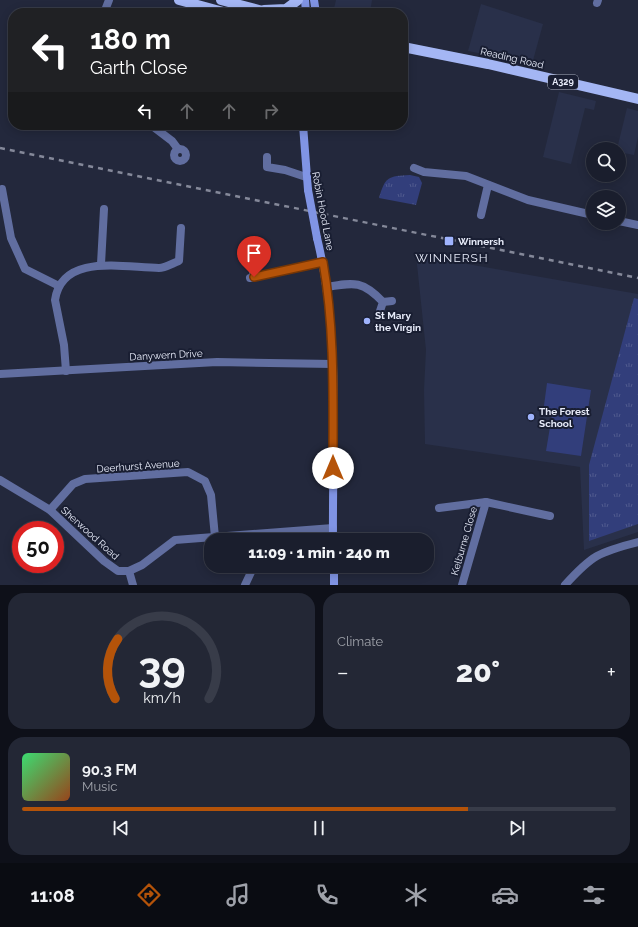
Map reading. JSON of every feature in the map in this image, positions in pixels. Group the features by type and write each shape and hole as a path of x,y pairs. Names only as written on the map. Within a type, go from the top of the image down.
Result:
{"main road":[{"path":"179,0 209,8"},
{"path":"221,0 252,8"},
{"path":"289,8 298,0"},
{"name":"Reading Road","path":"408,48 488,64 638,99"},
{"name":"Robin Hood Lane","path":"303,130 308,190 328,287 333,364 333,533"},
{"path":"334,573 334,585"}],"street":[{"path":"158,130 172,141 178,149"},
{"path":"267,157 267,167 286,170 306,176"},
{"path":"414,168 424,172 466,176 528,200 586,213"},
{"path":"481,215 488,185"},
{"path":"2,189 11,238 25,269 59,286"},
{"path":"100,264 104,210"},
{"path":"626,222 638,225"},
{"path":"66,371 64,345 55,300 59,286 63,280 75,272 100,264 161,268 179,261 181,228"},
{"path":"251,262 252,277 323,262"},
{"path":"328,287 358,283 372,290 383,302"},
{"path":"383,302 392,301"},
{"path":"380,311 383,302"},
{"name":"Danywern Drive","path":"0,374 217,362 333,364"},
{"name":"Deerhurst Avenue","path":"50,510 73,484 85,479 188,472 205,481 211,495 215,533"},
{"name":"Sherwood Road","path":"0,480 50,510 104,561 118,571 129,571"},
{"name":"Kelburne Close","path":"462,585 486,502"},
{"name":"Kelburne Close","path":"439,508 486,502 550,516"},
{"path":"290,533 333,528"},
{"path":"133,585 129,571 142,565 175,540 204,538"},
{"path":"565,585 584,564 595,556 605,551 638,542"},
{"path":"245,585 251,573"}],"shaded area":[{"path":"336,0 372,0 371,8 334,8"},
{"path":"481,4 543,24 532,64 468,51"},
{"path":"559,92 596,101 594,110 585,108 571,164 543,157"},
{"path":"627,108 638,111 638,137 634,155 626,153 626,142 619,142"},
{"name":"The Forest School","path":"416,255 638,294 638,532 584,550 580,467 425,444 424,390 426,350"}],"green space":[{"path":"410,175 419,177 422,183 416,205 379,198 383,186 388,179 397,176"},
{"path":"634,298 638,299 638,524 589,541 589,465"},
{"path":"547,383 591,390 581,456 546,451 552,415 543,413"}],"railway":[{"path":"0,148 638,278"}],"place":[{"name":"Winnersh","path":"449,241"},
{"name":"St Mary the Virgin","path":"367,321"},
{"name":"The Forest School","path":"531,417"}],"district":[{"name":"WINNERSH","path":"452,258"}],"route":[{"path":"254,277 323,262 328,287 333,364 333,468"}]}
